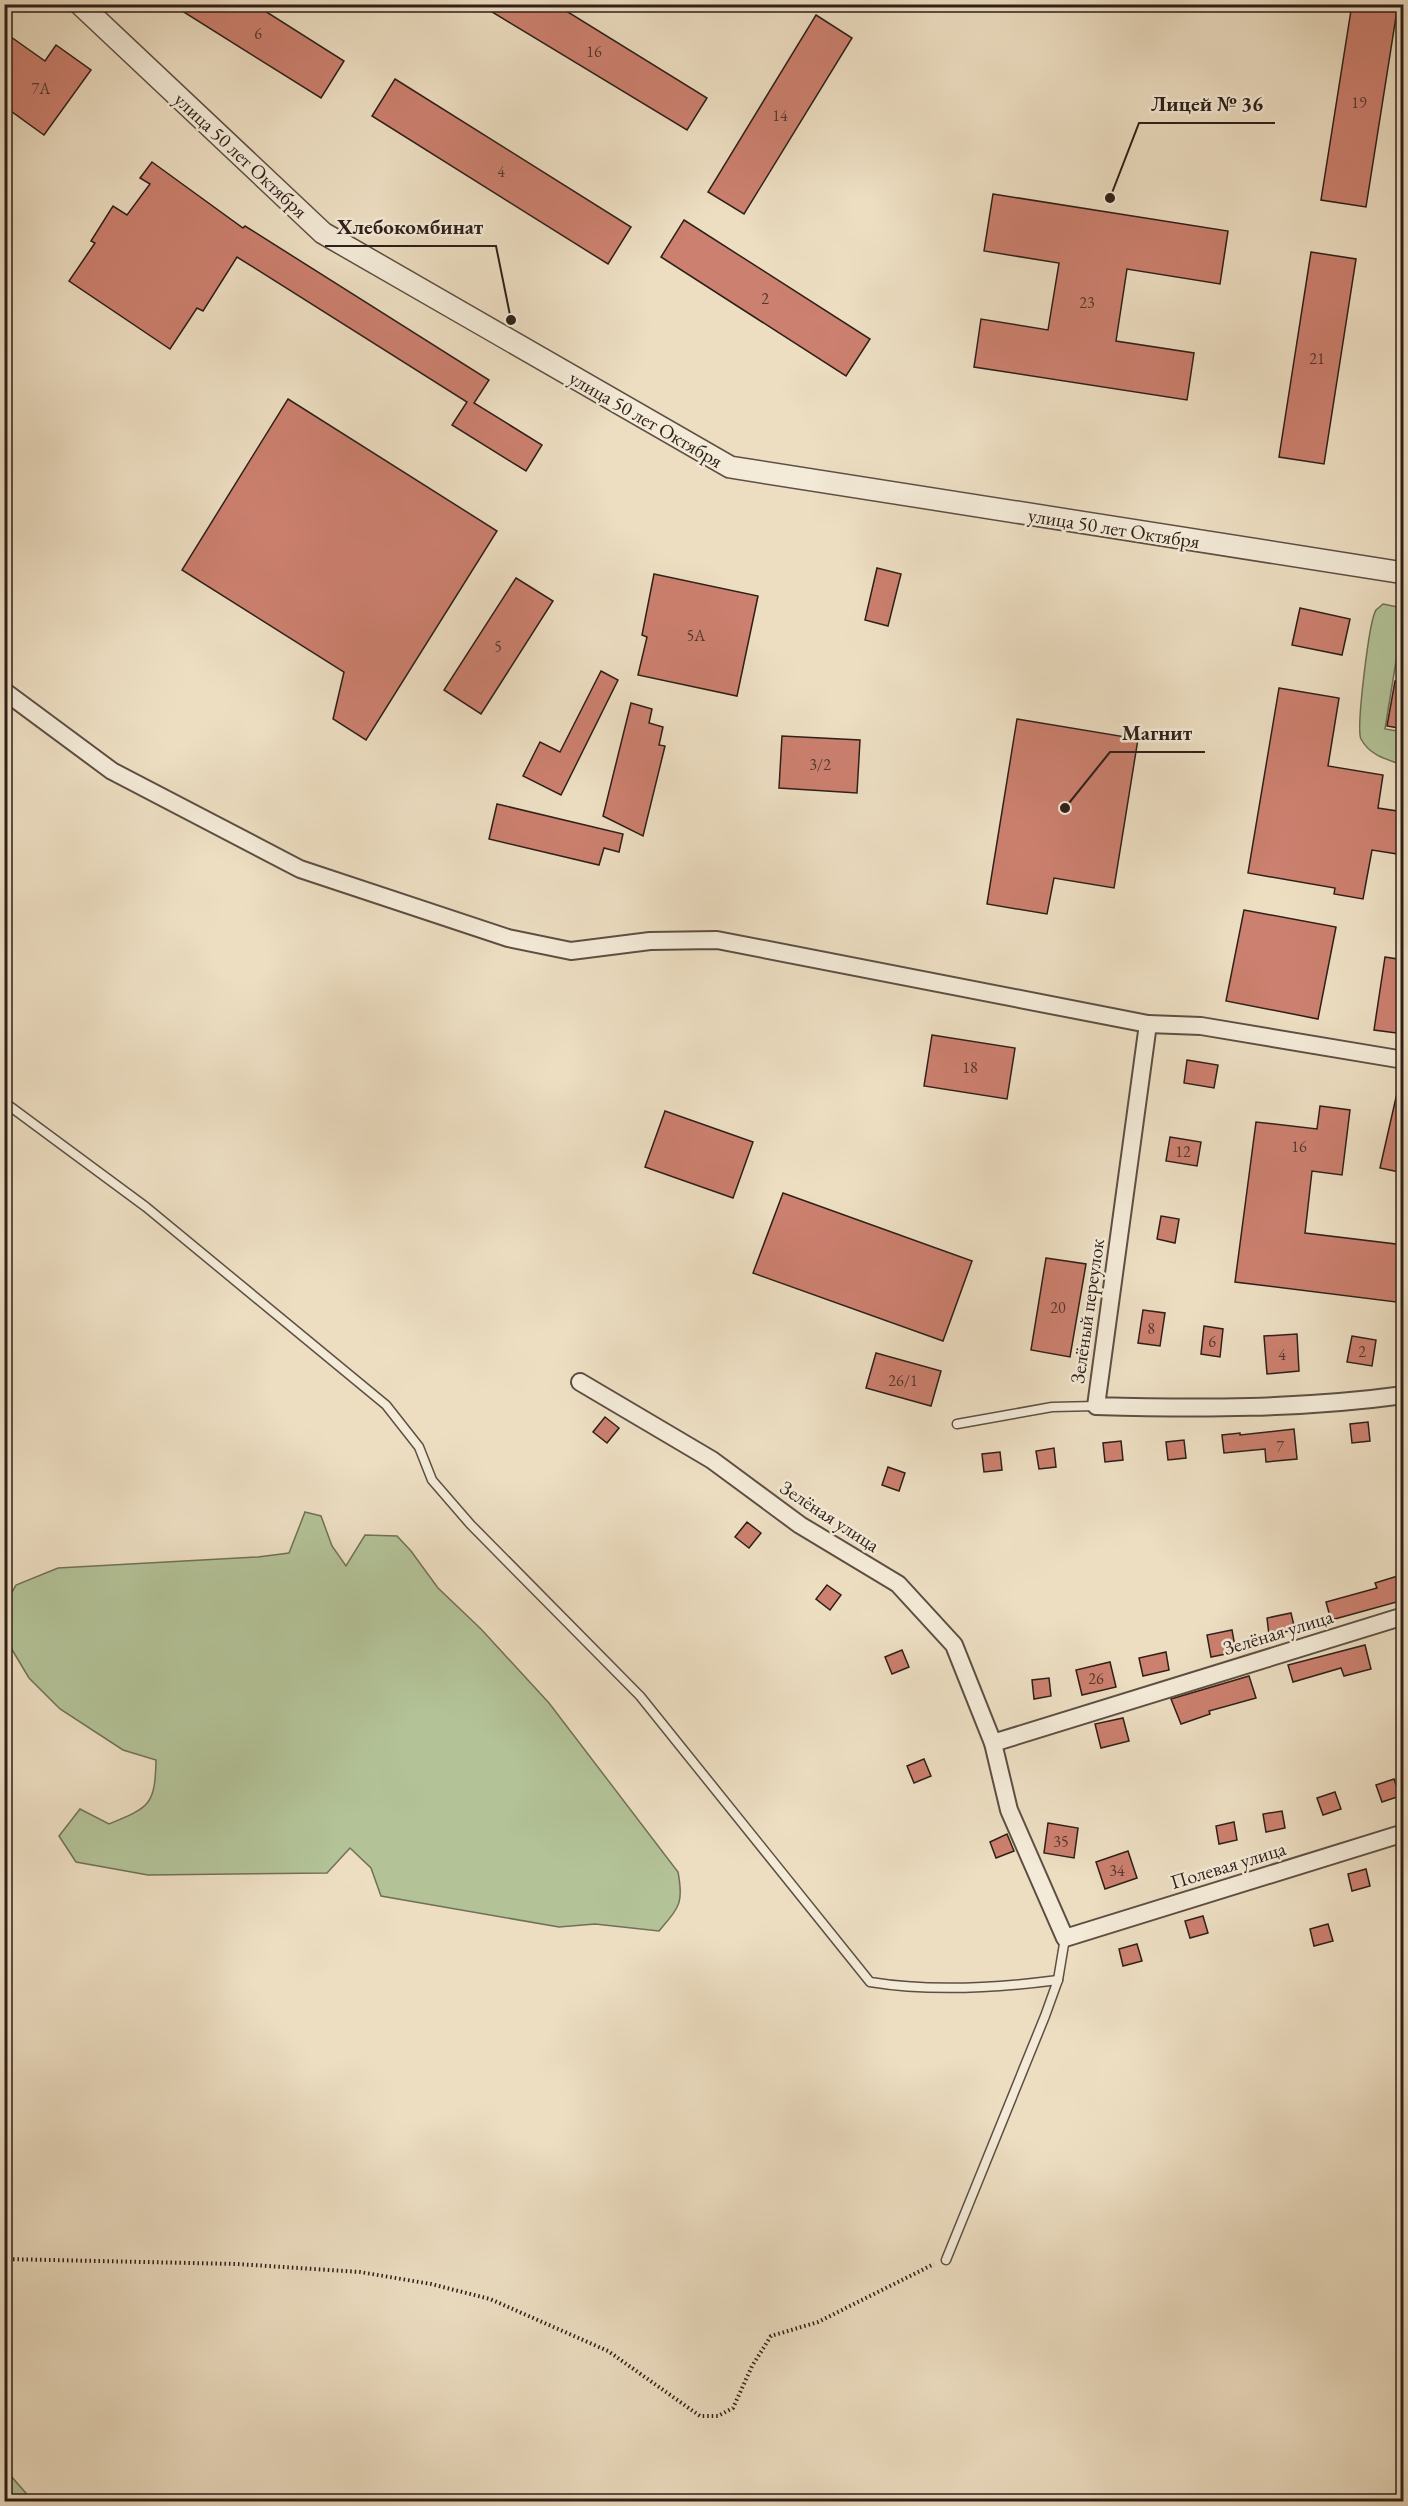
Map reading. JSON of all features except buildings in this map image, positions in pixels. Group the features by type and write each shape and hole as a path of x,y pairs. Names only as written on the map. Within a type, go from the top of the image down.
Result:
{"street":[{"name":"улица 50 лет Октября","path":"80,4 323,233 729,467 1404,573"},
{"path":"4,691 112,771 300,869 508,938 571,951 651,941 717,940 1148,1024 1201,1026 1404,1060"},
{"name":"Зелёный переулок","path":"1148,1024 1096,1406 1160,1408 1352,1402 1404,1395"},
{"name":"Зелёная улица","path":"580,1382 712,1460 800,1525 898,1584 954,1645 993,1743 1009,1809 1065,1938"},
{"name":"Зелёная улица","path":"993,1743 1404,1616"},
{"name":"Полевая улица","path":"1065,1938 1404,1833"}],"lane":[{"path":"4,1102 146,1207 386,1405 419,1447 432,1480 471,1525 640,1696 870,1982 896,1986 1010,1986 1058,1980"},
{"path":"957,1424 1052,1407 1096,1406"},
{"path":"946,2260 1058,1980 1065,1938"}],"path":[{"path":"4,2259 259,2266 360,2272 431,2284 490,2299 608,2351 700,2416 718,2416 733,2408 752,2366 771,2336 819,2322 858,2304 920,2270 946,2260"}],"green space":[{"path":"1383,604 1403,608 1403,646 1398,649 1385,729 1403,732 1403,765 1369,750 1361,739 1360,731 1370,633 1376,610"},
{"path":"305,1512 321,1516 332,1546 346,1566 365,1535 397,1536 438,1588 481,1629 549,1703 678,1872 680,1898 675,1910 659,1931 595,1924 559,1927 381,1896 371,1868 350,1848 327,1873 148,1875 76,1862 59,1836 80,1809 109,1824 142,1808 152,1796 156,1760 123,1750 60,1709 29,1678 5,1638 5,1604 16,1585 58,1568 258,1557 289,1553"},
{"path":"4,2468 32,2500 32,2501 5,2501"}],"place":[{"name":"Лицей № 36","path":"1110,198"},
{"name":"Хлебокомбинат","path":"511,320"},
{"name":"Магнит","path":"1065,808"}]}
